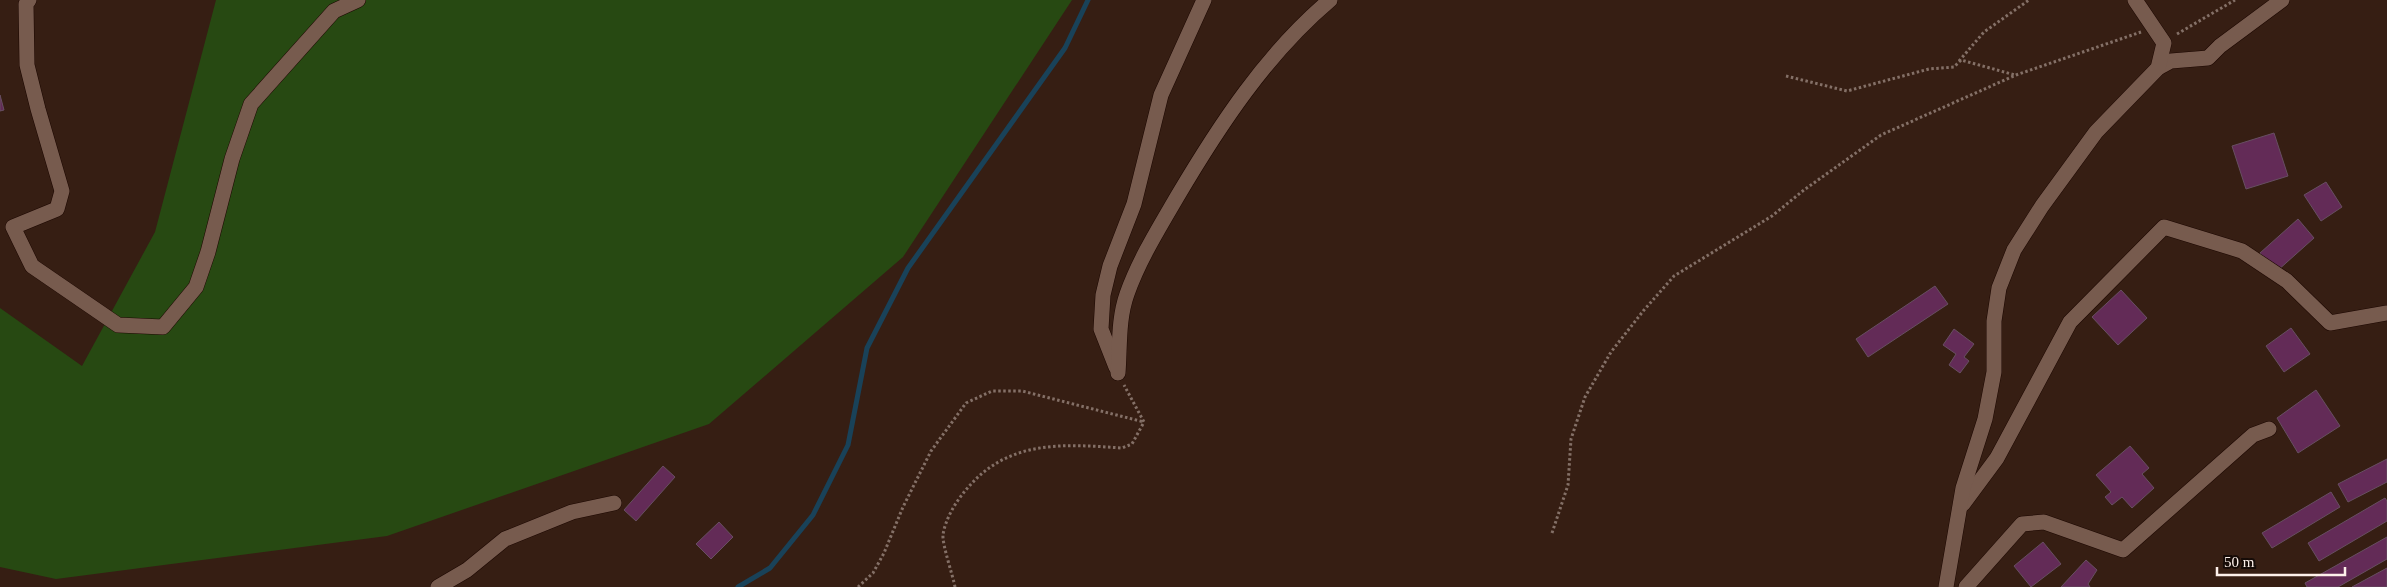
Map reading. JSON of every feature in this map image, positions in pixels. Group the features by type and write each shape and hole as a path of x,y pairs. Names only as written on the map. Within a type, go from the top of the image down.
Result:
{"street":[{"path":"30,0 26,4 27,65 42,125 62,191 57,209 13,227 32,266 118,325 164,327 196,287 208,252 232,159 252,104 334,11 358,0"},
{"path":"1118,373 1101,329 1103,295 1110,266 1134,204 1161,95 1204,0"},
{"path":"1118,373 1120,327 1127,295 1153,237 1232,108 1282,47 1330,0"},
{"path":"2135,0 2164,43 2158,68"},
{"path":"1946,587 1963,488 1985,419 1994,372 1994,321 1999,288 2014,250 2042,206 2096,132 2158,68 2171,61 2208,58 2220,46 2282,0"},
{"path":"1960,507 1997,458 2070,322 2164,226 2242,250 2287,280 2330,323 2387,313"},
{"path":"1966,587 2022,524 2044,522 2123,550 2253,435 2268,429"},
{"path":"438,587 467,570 505,539 572,512 614,503"}],"path":[{"path":"1954,67 1984,32 2029,0"},
{"path":"2164,43 2210,13 2235,0"},
{"path":"1552,533 1568,485 1571,439 1585,397 1611,352 1674,276 1772,216 1804,190 1881,135 2016,76 2155,27"},
{"path":"1786,76 1847,91 1929,69 1954,67 1961,60 2016,76"},
{"path":"1118,373 1144,422"},
{"path":"858,587 873,573 884,553 903,506 931,450 966,403 992,391 1022,392 1144,422"},
{"path":"955,587 942,536 955,504 977,476 1006,457 1039,447 1122,448 1132,444 1144,422"}],"green space":[{"path":"216,0 1072,0 903,257 709,424 387,536 56,579 0,567 0,308 82,366 155,232"}],"building":[{"path":"0,95 4,110 0,111"},
{"path":"2274,133 2288,176 2246,189 2232,146"},
{"path":"2326,182 2342,207 2321,221 2304,195"},
{"path":"2298,219 2314,238 2277,271 2260,253"},
{"path":"1935,286 1948,304 1868,357 1856,339"},
{"path":"2121,290 2147,318 2118,345 2092,317"},
{"path":"2291,328 2310,354 2284,372 2266,346"},
{"path":"1954,329 1974,344 1964,357 1969,361 1960,373 1949,365 1956,354 1943,345"},
{"path":"2316,390 2340,426 2298,453 2277,418"},
{"path":"2130,446 2149,468 2142,474 2154,488 2132,508 2122,497 2112,505 2105,497 2111,492 2096,475"},
{"path":"2387,459 2387,482 2348,502 2338,484"},
{"path":"663,466 675,477 636,521 624,510"},
{"path":"2331,492 2340,507 2272,548 2262,533"},
{"path":"2385,498 2387,501 2387,521 2319,561 2308,543"},
{"path":"719,522 733,537 711,559 696,544"},
{"path":"2387,537 2387,559 2338,587 2307,587 2305,583"},
{"path":"2043,542 2061,564 2031,587 2014,566"},
{"path":"2086,560 2097,570 2088,584 2090,587 2061,587"},
{"path":"2387,568 2387,587 2352,587"}],"waterway":[{"path":"738,587 770,568 813,515 848,445 867,348 908,268 1065,48 1088,0"}]}
